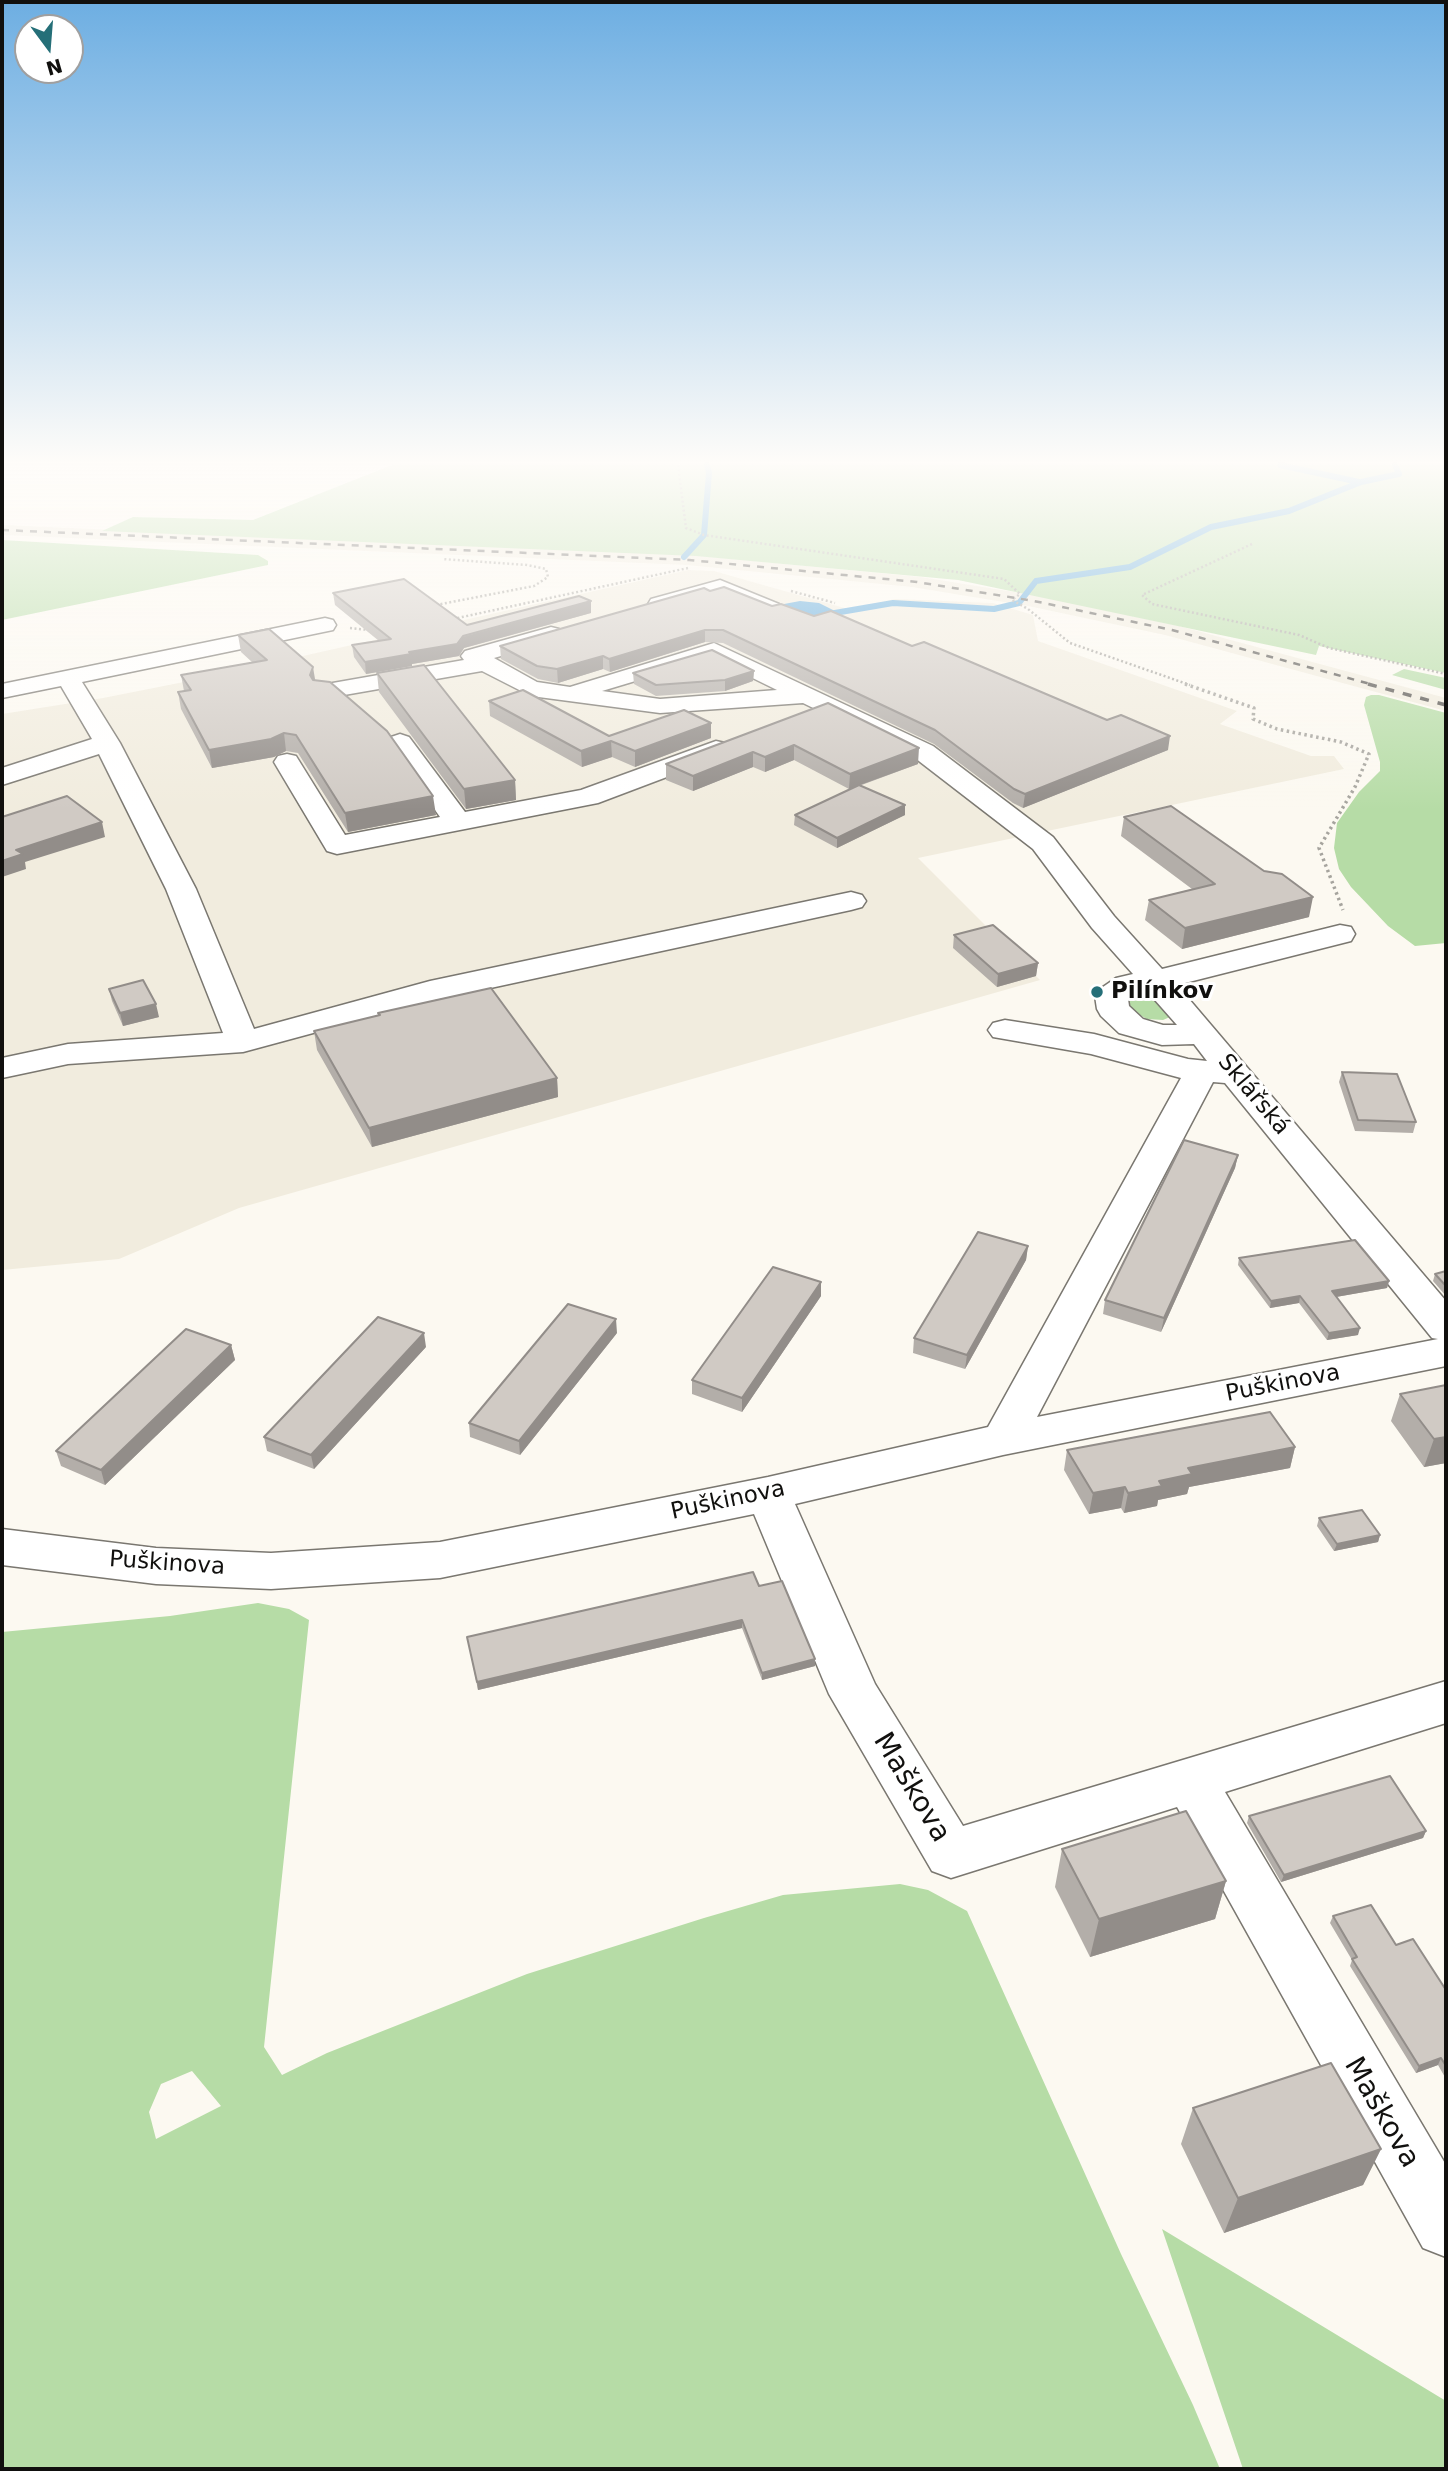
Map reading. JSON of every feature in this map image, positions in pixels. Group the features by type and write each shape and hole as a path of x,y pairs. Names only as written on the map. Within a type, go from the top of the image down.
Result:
{"street":[{"path":"642,609 720,587 779,599"},
{"path":"2,691 325,625"},
{"path":"577,627 473,656 531,689 568,694 660,706 818,701"},
{"name":"Sklářská","path":"568,694 714,650 924,752 1043,844 1214,1059 1446,1328"},
{"path":"327,691 487,663"},
{"path":"68,678 107,743 181,889 243,1042"},
{"path":"791,721 818,701"},
{"path":"287,762 337,845 588,797 740,740"},
{"path":"400,742 458,822"},
{"path":"2,778 107,743"},
{"path":"2,1069 68,1054 243,1042 429,991 851,901"},
{"path":"1214,1059 1120,1018 1113,1009 1111,996 1127,985 1199,971 1340,934"},
{"path":"1005,1030 1094,1044 1186,1069 1214,1059"},
{"path":"1003,1439 1214,1059"},
{"name":"Puškinova","path":"2,1547 156,1566 271,1570 440,1559 768,1494 1003,1439 1446,1352"},
{"name":"Maškova","path":"768,1494 854,1694 951,1854 1446,1702"},
{"name":"Maškova","path":"1190,1782 1446,2225"}],"path":[{"path":"426,607 534,586 543,580"},
{"path":"444,621 631,580"},
{"path":"1005,580 1020,594 1012,600 1028,609 1070,643 1254,708 1253,719 1277,729 1340,742 1369,754 1356,788 1319,848 1348,922 1340,934"},
{"path":"1174,580 1142,595 1152,604 1299,635 1329,649 1446,674"},
{"path":"779,599 835,603"},
{"path":"325,625 378,631"}],"shaded area":[{"path":"642,580 747,580 848,609 895,599 993,603 1033,615 1038,641 1237,711 1220,724 1311,756 1334,756 1344,769 918,858 1040,980 239,1208 119,1259 2,1270 2,714 204,678"},
{"path":"843,580 942,580 1039,596 1179,626 1446,698 1446,711 1165,635 1028,606 912,587"}],"green space":[{"path":"2,580 194,580 2,620"},
{"path":"959,580 1446,580 1446,673 1319,646 1316,655"},
{"path":"1404,669 1446,678 1446,690 1392,675"},
{"path":"1371,695 1446,713 1446,943 1415,946 1388,926 1351,887 1339,869 1334,848 1337,823 1359,792 1380,771 1380,762 1364,705 1366,697"},
{"path":"1151,992 1170,1017 1163,1020 1147,1019 1133,1011 1128,1004 1130,995"},
{"path":"258,1603 289,1609 309,1620 264,2047 282,2075 327,2053 527,1974 783,1895 900,1884 928,1890 967,1911 1220,2469 2,2469 2,1632 170,1616","holes":["192,2071 221,2106 156,2139 149,2112 161,2084"]},
{"path":"1162,2229 1446,2401 1446,2469 1243,2469"}],"water":[{"path":"800,601 819,603 835,611 818,620 780,607"}],"building":[{"path":"406,580 467,625 579,596 591,601 463,636 457,644 365,662 352,645 391,639 333,593"},
{"path":"724,587 772,606 781,604 814,616 831,611 912,646 924,642 1107,720 1121,715 1170,736 1025,794 1014,789 935,730 723,630 705,630 609,659 603,656 557,669 537,666 500,646 704,588 710,591"},
{"path":"269,629 313,667 310,675 313,680 330,682 387,731 433,796 345,813 296,735 284,733 271,739 209,750 178,692 191,690 181,675 267,660 238,635"},
{"path":"712,650 754,671 725,680 656,685 633,673"},
{"path":"424,665 515,780 464,789 377,673"},
{"path":"523,690 609,736 684,710 711,723 635,751 611,741 581,751 489,701"},
{"path":"828,703 919,748 850,774 794,745 765,757 753,752 693,776 666,764"},
{"path":"859,785 905,805 837,838 795,815"},
{"path":"67,796 102,822 16,850 23,854 2,861 2,817"},
{"path":"1171,806 1264,871 1282,874 1313,897 1185,928 1149,900 1215,884 1124,817"},
{"path":"993,925 1038,963 998,974 954,935"},
{"path":"143,980 156,1004 120,1013 109,989"},
{"path":"491,988 557,1078 369,1128 314,1031 380,1015 378,1013"},
{"path":"1342,1072 1397,1074 1416,1122 1358,1120"},
{"path":"1184,1140 1238,1155 1164,1318 1105,1300"},
{"path":"978,1232 1028,1246 967,1355 914,1338"},
{"path":"1355,1240 1389,1281 1332,1291 1360,1328 1329,1333 1300,1296 1271,1301 1239,1258"},
{"path":"773,1267 821,1282 742,1398 692,1380"},
{"path":"1446,1271 1446,1286 1435,1274"},
{"path":"568,1304 616,1319 519,1441 469,1423"},
{"path":"378,1317 424,1333 311,1455 264,1437"},
{"path":"186,1329 231,1345 101,1470 56,1451"},
{"path":"1446,1385 1446,1437 1434,1439 1400,1394"},
{"path":"1270,1412 1295,1447 1188,1468 1192,1474 1159,1481 1162,1486 1128,1493 1125,1487 1093,1493 1067,1450"},
{"path":"1362,1510 1380,1535 1337,1544 1319,1518"},
{"path":"753,1572 759,1586 782,1581 815,1659 762,1673 742,1620 477,1682 467,1637"},
{"path":"1390,1776 1426,1831 1284,1875 1249,1816"},
{"path":"1186,1811 1226,1881 1099,1919 1062,1849"},
{"path":"1371,1905 1396,1945 1413,1939 1446,1990 1446,2066 1441,2058 1419,2066 1352,1959 1357,1957 1333,1916"},
{"path":"1331,2063 1381,2149 1238,2198 1193,2108"}],"waterway":[{"path":"823,615 893,603 994,609 1019,603 1036,581 1041,580"}],"railway":[{"path":"900,580 1034,601 1172,630 1374,685"},
{"path":"1368,684 1446,705"}],"place":[{"name":"Pilínkov","path":"1097,992"}]}
